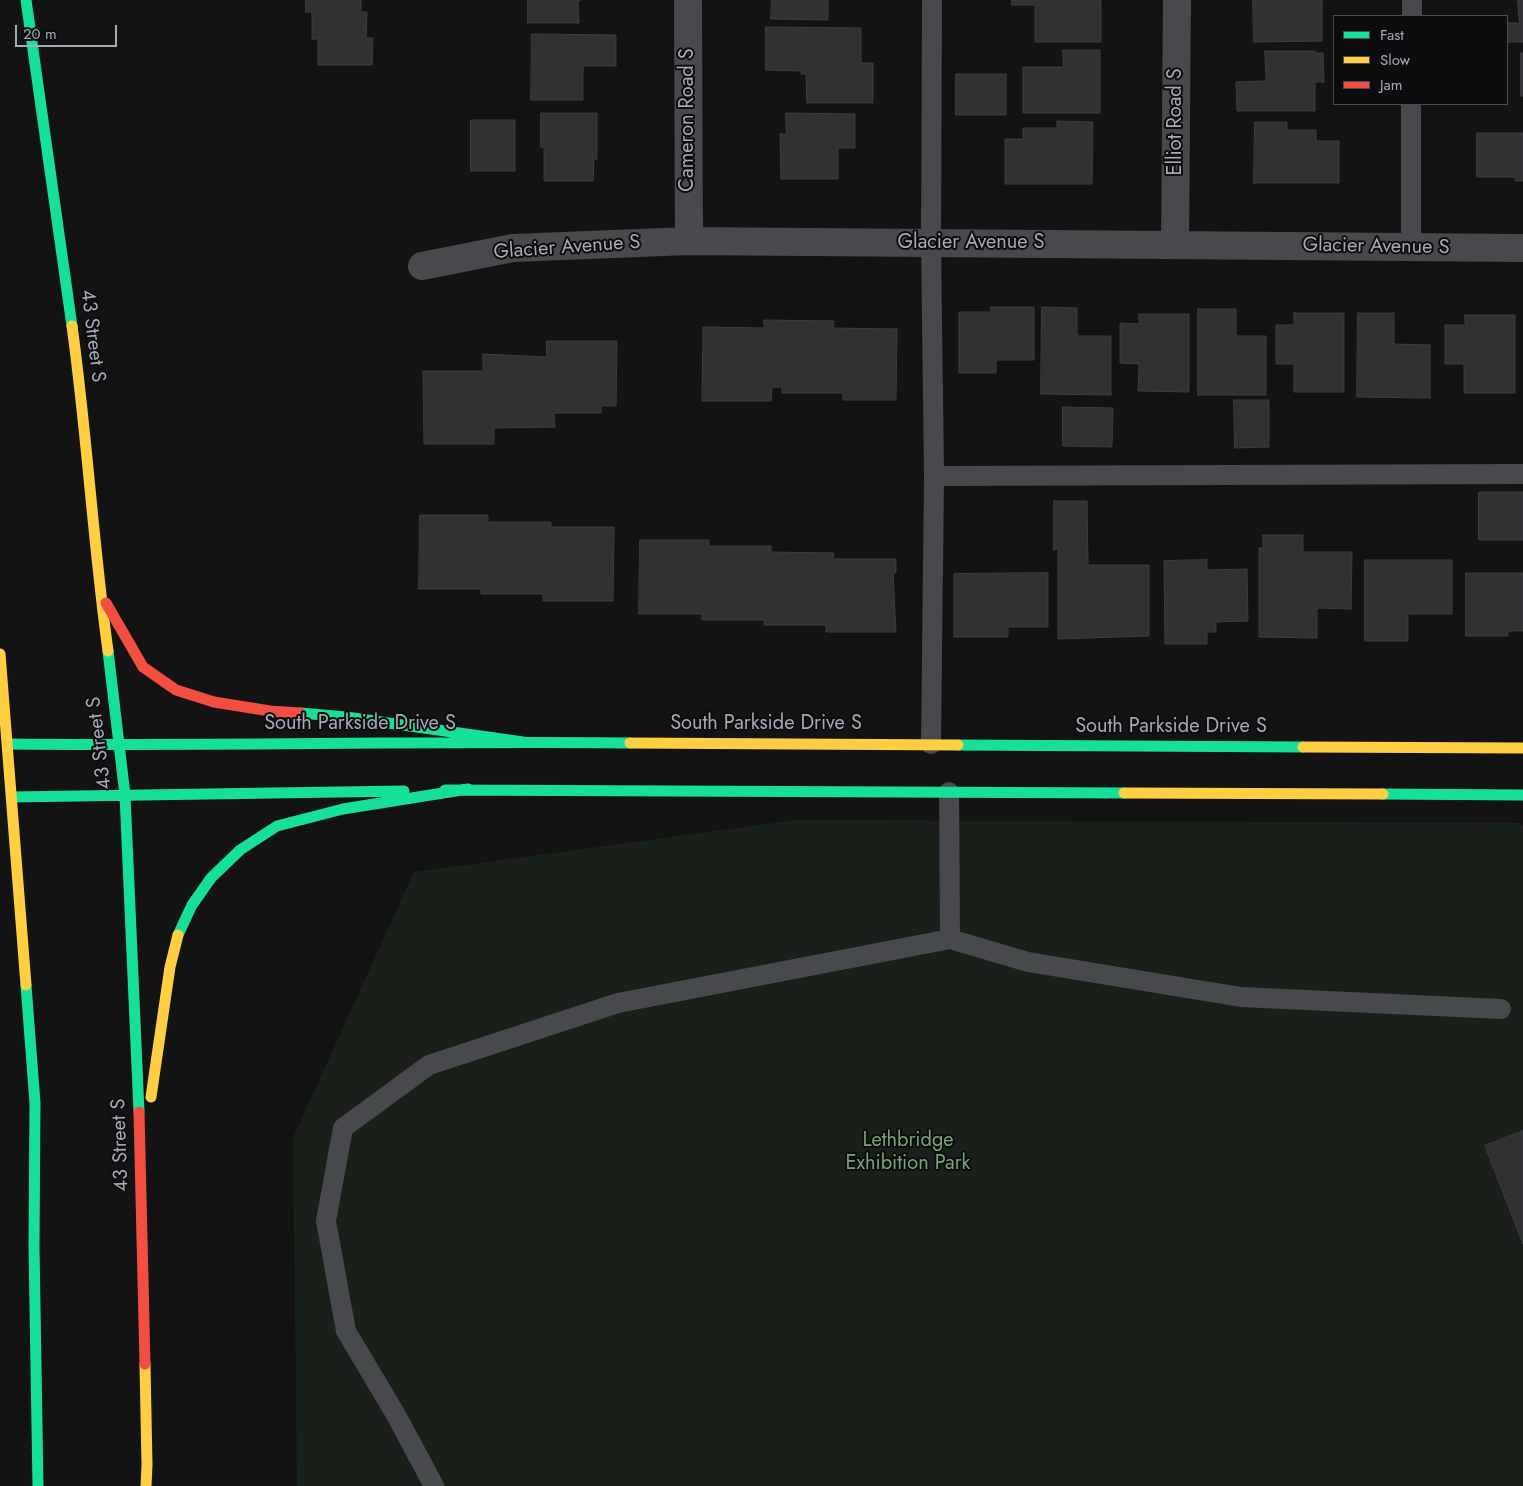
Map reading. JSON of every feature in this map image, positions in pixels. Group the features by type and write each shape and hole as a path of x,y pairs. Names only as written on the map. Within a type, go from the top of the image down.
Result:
{"main road":[{"name":"43 Street S","path":"26,0 78,372 100,593 125,795 141,1168 146,1486"},
{"path":"100,593 143,667 176,690 214,702 270,711 346,717 523,742"},
{"path":"0,654 6,797 36,1103 34,1247 38,1486"},
{"name":"South Parkside Drive S","path":"4,744 523,742 1523,748"},
{"path":"6,797 468,790 1523,795"},
{"path":"141,1168 170,966 178,934 192,905 212,878 240,850 277,826 343,809 468,790"}],"street":[{"name":"Cameron Road S","path":"688,0 689,241"},
{"name":"Elliot Road S","path":"1175,245 1177,0"},
{"name":"Glacier Avenue S","path":"422,266 513,248 689,241 1523,248"}],"lane":[{"path":"931,744 934,476 930,242 932,0"},
{"path":"1412,0 1412,15"},
{"path":"1411,247 1412,105"},
{"path":"934,476 1523,474"},
{"path":"949,792 950,939"},
{"path":"434,1486 396,1415 346,1331 326,1221 343,1128 429,1065 618,1003 950,939 1028,962 1240,997 1501,1008"}],"green space":[{"name":"Lethbridge Exhibition Park","path":"796,820 1520,823 1523,826 1523,1486 297,1486 293,1138 414,872"}],"building":[{"path":"306,0 361,0 361,12 367,12 366,38 373,38 372,65 318,65 318,39 312,39 312,12 306,12"},
{"path":"528,0 578,0 579,23 528,23"},
{"path":"772,0 828,0 828,20 771,19"},
{"path":"1012,0 1101,0 1101,42 1035,42 1035,5 1012,5"},
{"path":"1253,0 1322,0 1322,41 1254,42"},
{"path":"1518,0 1523,0 1523,42 1508,42 1508,23 1519,23"},
{"path":"766,27 861,28 861,63 873,63 873,103 807,103 806,74 801,74 801,71 766,70"},
{"path":"532,34 616,35 616,66 583,66 583,100 531,100"},
{"path":"1063,50 1100,50 1100,113 1023,113 1023,67 1063,67"},
{"path":"1265,51 1315,51 1315,53 1323,53 1324,82 1315,82 1315,111 1237,111 1236,82 1266,81"},
{"path":"1521,53 1523,53 1523,96 1521,96"},
{"path":"956,74 1006,74 1006,115 956,115"},
{"path":"541,113 597,113 597,159 594,159 593,181 544,181"},
{"path":"786,113 855,114 855,148 838,148 838,179 781,179 780,134 786,134"},
{"path":"471,120 515,120 515,171 471,171"},
{"path":"1057,121 1093,122 1092,184 1005,184 1005,139 1023,139 1023,128 1057,128"},
{"path":"1255,122 1287,122 1287,130 1316,130 1316,141 1339,141 1339,183 1254,183"},
{"path":"1477,133 1523,133 1523,181 1515,181 1515,177 1477,177"},
{"path":"991,307 1034,307 1034,360 996,360 996,373 959,373 959,312 991,312"},
{"path":"1042,307 1077,308 1077,336 1111,336 1111,395 1041,394"},
{"path":"1198,309 1236,309 1236,336 1266,336 1266,395 1198,395"},
{"path":"1294,313 1344,313 1344,392 1294,392 1294,364 1276,364 1276,325 1294,325"},
{"path":"1358,313 1394,313 1394,344 1430,345 1430,398 1357,397"},
{"path":"1139,314 1189,314 1189,392 1138,391 1139,364 1120,363 1120,323 1139,324"},
{"path":"1465,315 1515,315 1515,393 1464,393 1464,364 1445,364 1445,325 1465,325"},
{"path":"764,320 834,321 833,328 897,329 896,400 843,400 843,393 782,393 782,387 772,387 771,401 702,401 703,327 764,328"},
{"path":"547,341 617,341 616,406 601,406 601,413 554,413 555,427 494,428 494,444 424,444 423,371 483,371 483,354 546,357"},
{"path":"1234,400 1269,400 1269,447 1235,448"},
{"path":"1063,407 1113,408 1112,447 1063,446"},
{"path":"1479,492 1523,492 1523,540 1479,540"},
{"path":"1054,501 1087,501 1088,565 1149,565 1149,636 1058,639 1058,549 1054,550"},
{"path":"420,515 488,515 488,522 551,522 551,527 614,527 613,601 543,601 543,594 481,594 481,589 419,589"},
{"path":"1263,535 1303,535 1303,552 1352,552 1351,609 1317,608 1317,638 1259,637 1259,548 1263,548"},
{"path":"640,540 709,540 709,546 771,546 771,552 834,553 833,559 896,559 896,573 893,573 896,632 826,632 826,625 764,625 764,620 702,620 702,614 639,614"},
{"path":"1207,560 1207,570 1247,569 1248,621 1216,622 1216,632 1207,632 1207,644 1165,644 1164,561"},
{"path":"1365,560 1452,560 1452,614 1408,614 1408,641 1365,641"},
{"path":"1048,573 1048,627 1008,627 1008,637 954,637 954,574"},
{"path":"1466,573 1523,573 1523,631 1508,631 1508,636 1466,636"},
{"path":"1523,1131 1523,1244 1485,1146"}],"traffic: fast":[{"path":"26,0 72,326"},
{"path":"108,651 125,795 139,1112"},
{"path":"300,713 346,717 523,742"},
{"path":"8,744 630,743"},
{"path":"958,745 1303,747"},
{"path":"178,935 192,905 211,878 240,850 277,826 343,809 468,789"},
{"path":"445,790 1124,793"},
{"path":"12,797 404,791"},
{"path":"1383,794 1523,795"},
{"path":"26,985 35,1103 34,1247 38,1486"}],"traffic: slow":[{"path":"72,326 108,651"},
{"path":"0,654 26,985"},
{"path":"630,743 958,745"},
{"path":"1303,747 1523,748"},
{"path":"1124,793 1383,794"},
{"path":"151,1097 170,967 178,935"},
{"path":"145,1364 146,1486"}],"traffic: jam":[{"path":"106,603 143,667 176,690 214,702 270,711 300,713"},
{"path":"139,1112 145,1364"}]}
